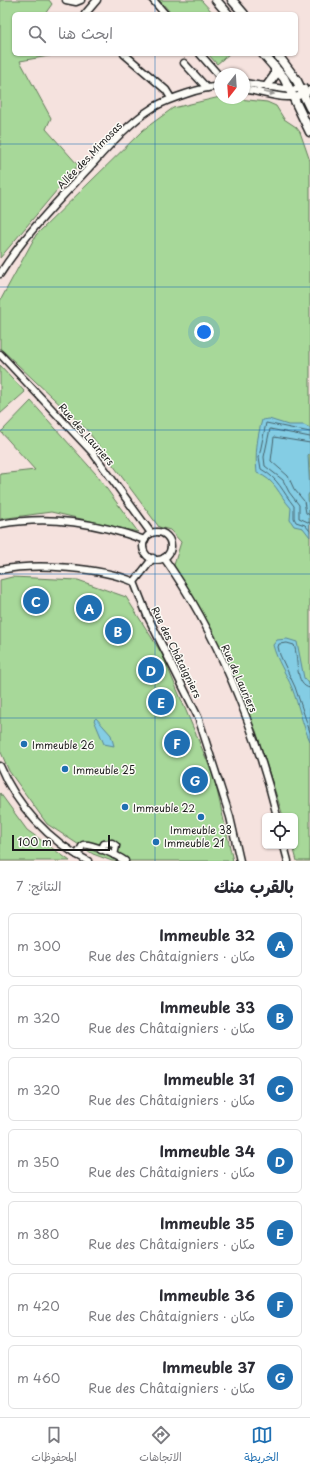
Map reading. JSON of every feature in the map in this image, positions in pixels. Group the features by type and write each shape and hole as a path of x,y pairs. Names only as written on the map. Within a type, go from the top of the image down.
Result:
{"street":[{"path":"66,0 76,2 82,0"},
{"path":"87,12 97,0"},
{"path":"153,0 163,12"},
{"path":"216,0 226,12"},
{"path":"232,0 242,12"},
{"path":"126,56 166,90 171,98"},
{"path":"202,56 214,70"},
{"path":"266,56 275,66 292,93 310,132"},
{"path":"279,56 306,91 310,108"},
{"path":"184,63 207,88"},
{"path":"267,86 275,75 275,66"},
{"path":"250,83 292,93"},
{"name":"Allée des Mimosas","path":"0,274 37,223 115,140 154,107 171,98 214,87"},
{"path":"250,90 292,93 306,91"},
{"name":"Rue des Lauriers","path":"0,354 93,453 151,533"},
{"path":"0,524 31,520 67,520 117,530 145,540"},
{"path":"151,533 162,533 170,540 170,551 164,558 153,558 145,552 145,540 151,533"},
{"path":"0,570 25,567 78,569 123,578 134,582 153,558"},
{"name":"Rue de Lauriers","path":"164,558 194,606 236,690 260,755 276,813"},
{"name":"Rue des Châtaigniers","path":"134,582 147,615 198,717 230,817 240,861"},
{"path":"0,766 14,792 29,812 60,843 88,861"},
{"path":"102,850 104,844 112,843 116,846 114,855"},
{"path":"77,855 81,848 86,844 125,861"},
{"path":"285,849 288,861"}],"green space":[{"path":"0,0 49,0 52,4 46,12 12,12 12,56 49,56 20,61 51,118 46,129 78,165 0,258"},
{"path":"159,0 201,0 212,12 170,12"},
{"path":"210,56 227,56 217,64"},
{"path":"214,98 214,104 250,104 250,100 267,102 276,106 284,119 296,127 300,132 310,161 310,861 297,861 294,849 298,849 298,813 282,813 256,731 207,625 174,565 181,542 170,530 159,527 87,430 0,348 0,301 36,235 143,130 173,108"},
{"path":"0,365 25,392 0,414"},
{"path":"31,401 96,474 138,532 51,512 0,519 0,474 35,470 1,432"},
{"path":"12,577 78,580 126,597 162,654 214,777 233,861 112,861 93,854 47,824 9,771 0,750 0,580"},
{"path":"0,793 27,830 70,861 0,861"}],"water":[{"path":"269,419 288,425 304,425 310,428 310,453 308,455 310,492 308,495 310,537 303,528 294,526 290,520 291,508 273,483 257,473 256,453 260,427 262,420"},
{"path":"287,639 297,642 304,678 310,686 310,741 292,688 273,645 277,640"},
{"path":"96,718 111,735 114,746 104,744 94,720"}],"place":[{"name":"Immeuble 31","path":"36,601"},
{"name":"Immeuble 32","path":"89,608"},
{"name":"Immeuble 33","path":"118,631"},
{"name":"Immeuble 34","path":"151,670"},
{"name":"Immeuble 35","path":"161,702"},
{"name":"Immeuble 36","path":"177,743"},
{"name":"Immeuble 26","path":"24,744"},
{"name":"Immeuble 25","path":"65,769"},
{"name":"Immeuble 37","path":"195,780"},
{"name":"Immeuble 22","path":"125,807"},
{"name":"Immeuble 38","path":"201,817"},
{"name":"Immeuble 21","path":"156,842"}]}
